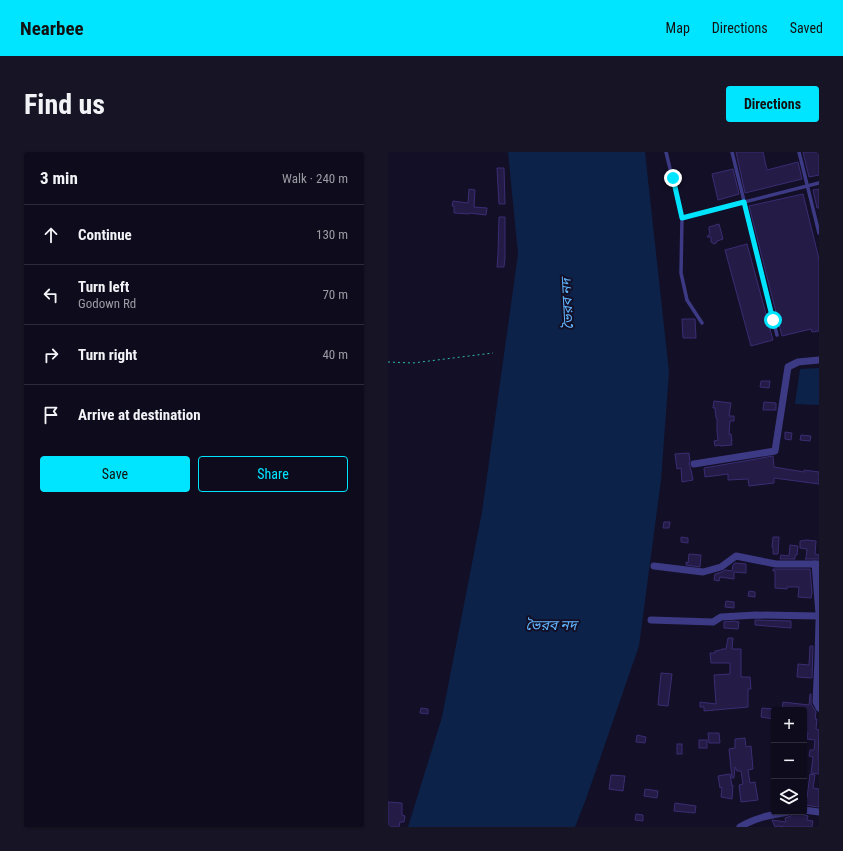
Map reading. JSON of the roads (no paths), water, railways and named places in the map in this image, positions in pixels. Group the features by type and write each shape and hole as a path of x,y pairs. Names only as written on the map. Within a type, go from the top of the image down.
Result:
{"street":[{"path":"694,464 775,451 788,367 798,362 819,360"},
{"path":"651,620 713,622 721,618 742,616 819,615 817,564 776,564 736,556 721,567 703,572 654,566"},
{"path":"819,622 816,702 819,708"},
{"path":"807,810 819,812"},
{"path":"740,827 771,814"}],"lane":[{"path":"666,152 682,218 681,273 685,293 687,300 702,323"},
{"path":"732,152 777,334"},
{"path":"799,152 819,233"},
{"path":"682,218 819,183"}],"water":[{"name":"ভৈরব নদ","path":"508,152 645,152 669,372 661,480 639,646 575,827 408,827 442,717 482,512 518,254"},
{"path":"819,368 819,405 795,404 800,369"}]}
